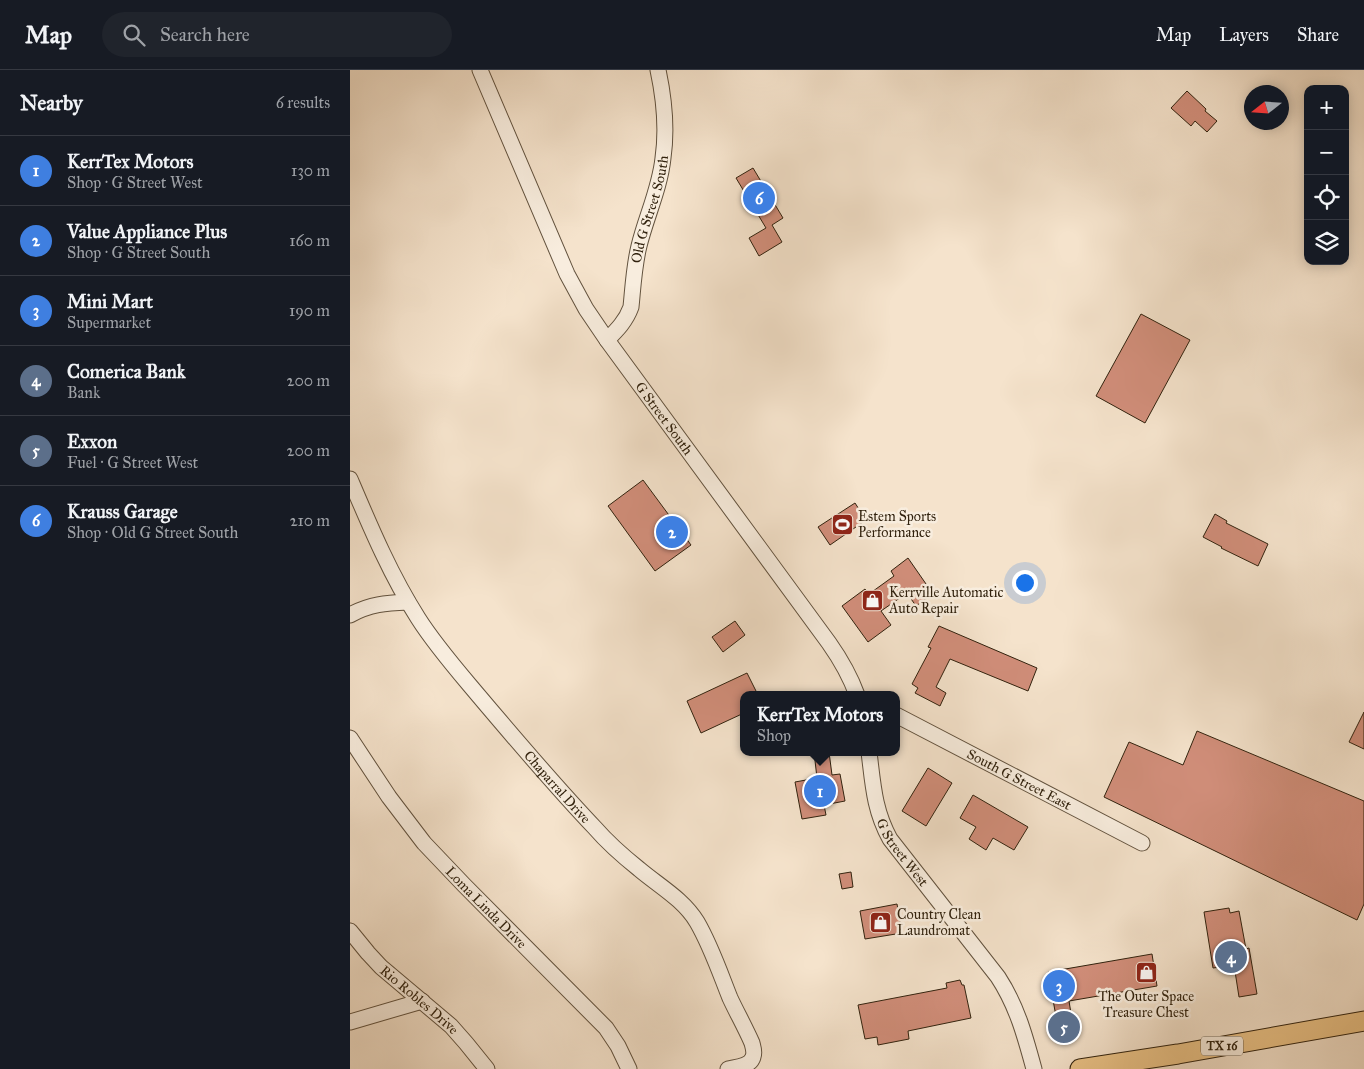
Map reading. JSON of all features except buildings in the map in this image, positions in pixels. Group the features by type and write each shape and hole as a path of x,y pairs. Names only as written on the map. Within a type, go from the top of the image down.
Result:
{"main road":[{"name":"TX 16","path":"1080,1069 1178,1054 1364,1021"}],"street":[{"name":"G Street South","path":"480,70 566,274 586,309 840,660 855,691"},
{"name":"Old G Street South","path":"607,340 622,325 631,307 639,247 663,158 663,98 658,70"},
{"name":"Chaparral Drive","path":"350,478 399,585 435,642 573,806 639,870 667,890 685,906 697,922 754,1052 753,1059 748,1065 728,1069"},
{"path":"350,615 362,608 383,603 408,602"},
{"name":"South G Street East","path":"900,717 1142,842"},
{"name":"Loma Linda Drive","path":"350,738 389,797 424,843 606,1028 630,1069"},
{"name":"G Street West","path":"870,756 875,800 887,834 1008,992 1020,1018 1034,1069"},
{"name":"Rio Robles Drive","path":"350,931 380,967 451,1026 487,1069"},
{"path":"350,1022 422,1001"}],"place":[{"name":"Krauss Garage","path":"759,198"},
{"name":"Estem Sports Performance","path":"842,524"},
{"name":"Value Appliance Plus","path":"672,532"},
{"name":"Kerrville Automatic Auto Repair","path":"873,600"},
{"name":"KerrTex Motors","path":"820,791"},
{"name":"Country Clean Laundromat","path":"881,922"},
{"name":"Comerica Bank","path":"1231,957"},
{"name":"The Outer Space Treasure Chest","path":"1146,973"},
{"name":"Mini Mart","path":"1059,986"},
{"name":"Exxon","path":"1064,1027"}]}
